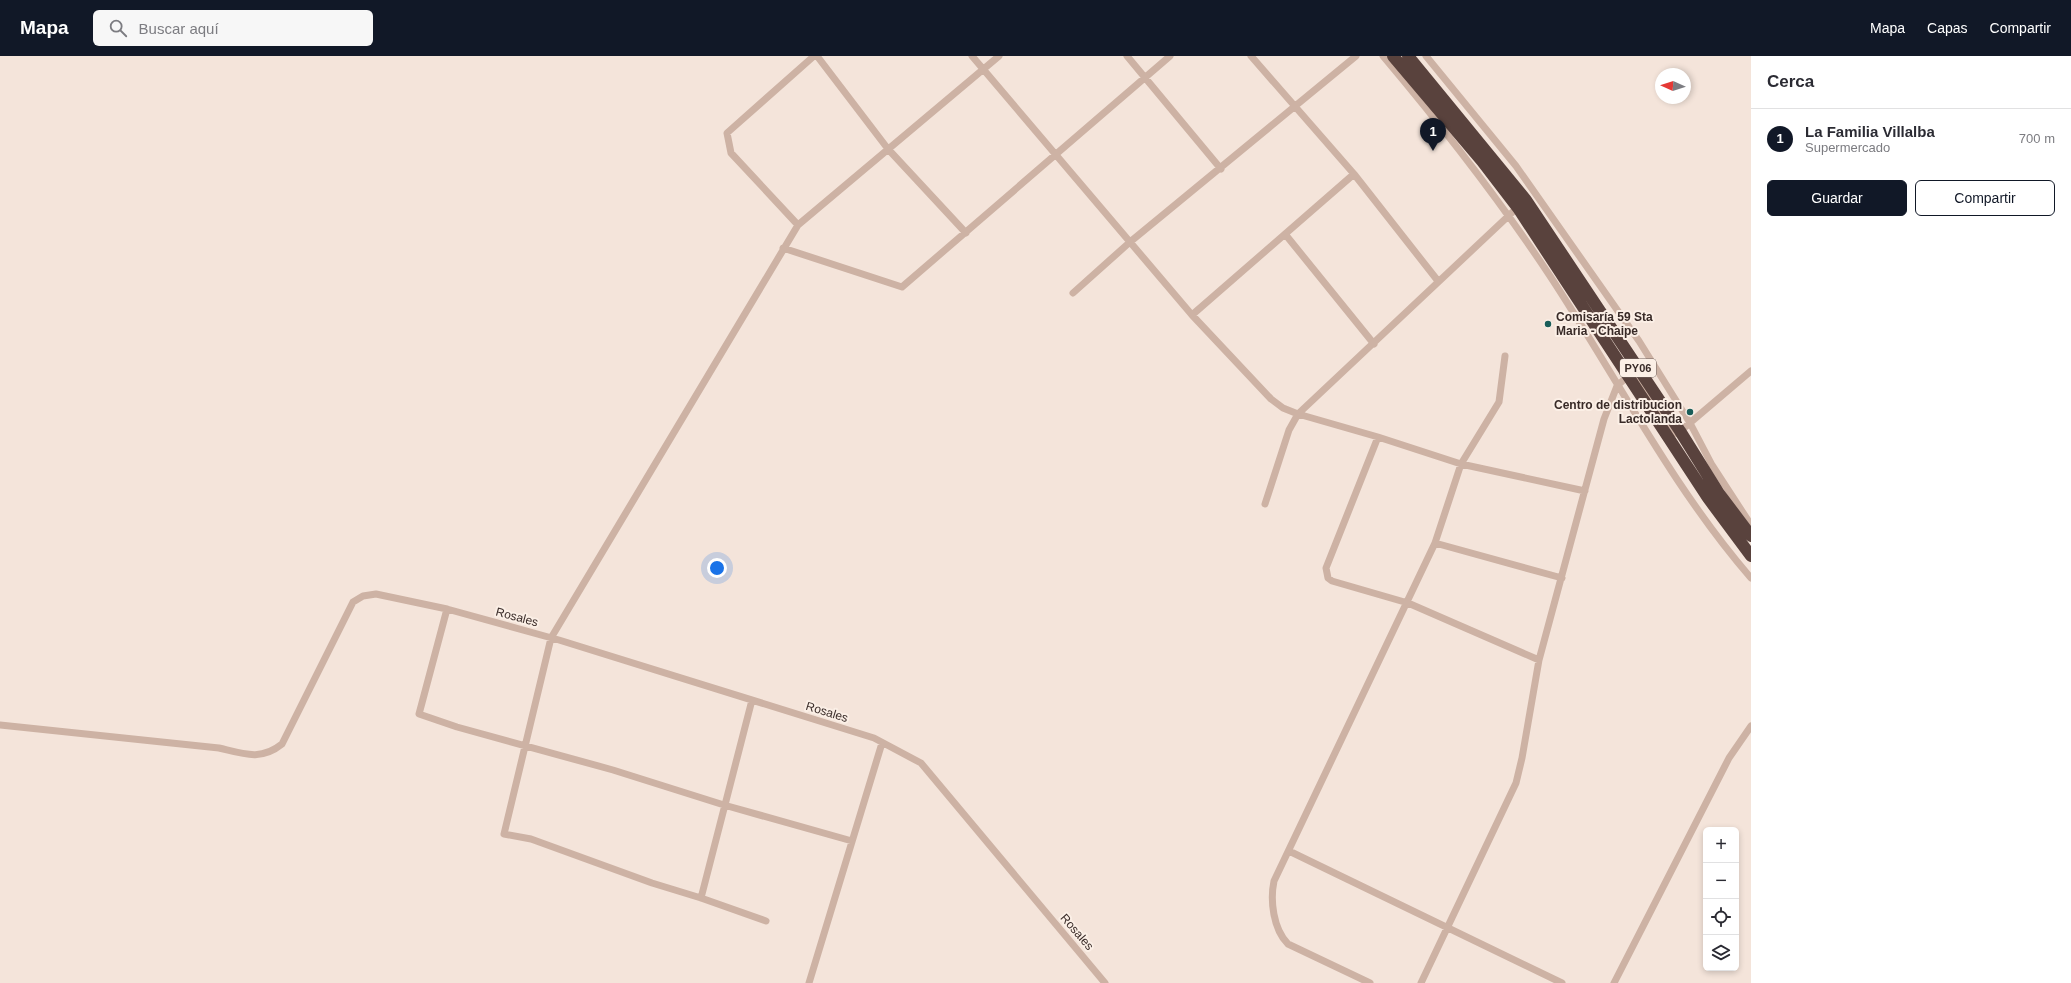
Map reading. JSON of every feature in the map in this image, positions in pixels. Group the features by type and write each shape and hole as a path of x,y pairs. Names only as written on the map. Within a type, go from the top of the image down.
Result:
{"highway":[{"name":"PY06","path":"1394,56 1482,161 1525,199 1617,359 1698,483 1751,556"},
{"name":"PY06","path":"1408,56 1525,199 1718,492 1751,536"}],"street":[{"path":"798,224 731,153 727,133 816,56 888,149 966,233"},
{"path":"972,56 1192,315 1271,399 1283,408 1298,414 1378,437 1461,464 1585,491"},
{"path":"766,921 701,898 652,883 531,839 504,834 551,638 798,224 999,56"},
{"path":"1127,56 1221,169"},
{"path":"783,248 902,288 1170,56"},
{"path":"1251,56 1354,174 1438,281"},
{"path":"1073,293 1130,242 1221,169 1356,56"},
{"path":"1382,56 1445,131 1508,217 1549,275 1617,386 1697,507 1751,578"},
{"path":"1426,56 1516,166 1525,199 1639,341 1690,423 1712,465 1751,525"},
{"path":"1192,315 1354,174"},
{"path":"1265,504 1289,430 1298,414 1374,344 1438,281 1508,217 1525,199"},
{"path":"1285,234 1374,344"},
{"path":"1370,983 1288,944 1281,937 1272,897 1272,889 1274,881 1436,543 1461,464 1499,402 1505,356"},
{"path":"1617,359 1632,370 1672,432 1679,432 1751,371"},
{"path":"1421,983 1516,783 1522,758 1539,660 1604,419 1617,386 1628,376"},
{"path":"1679,432 1694,466 1698,483"},
{"path":"1378,437 1325,573 1332,581 1408,603 1539,660"},
{"path":"1436,543 1562,578"},
{"name":"Rosales","path":"0,725 219,748 251,756 272,753 282,744 353,602 363,596 376,594 447,609 551,638 882,742 921,763 1105,983"},
{"path":"447,609 419,714 458,728 613,770 724,805 852,841"},
{"path":"701,898 752,700"},
{"path":"1614,983 1729,758 1751,726"},
{"path":"809,983 882,742"},
{"path":"1289,851 1562,983"}],"place":[{"name":"La Familia Villalba","path":"1433,151"},
{"name":"Comisaría 59 Sta Maria - Chaipe","path":"1548,324"},
{"name":"Centro de distribucion Lactolanda","path":"1690,412"}]}
